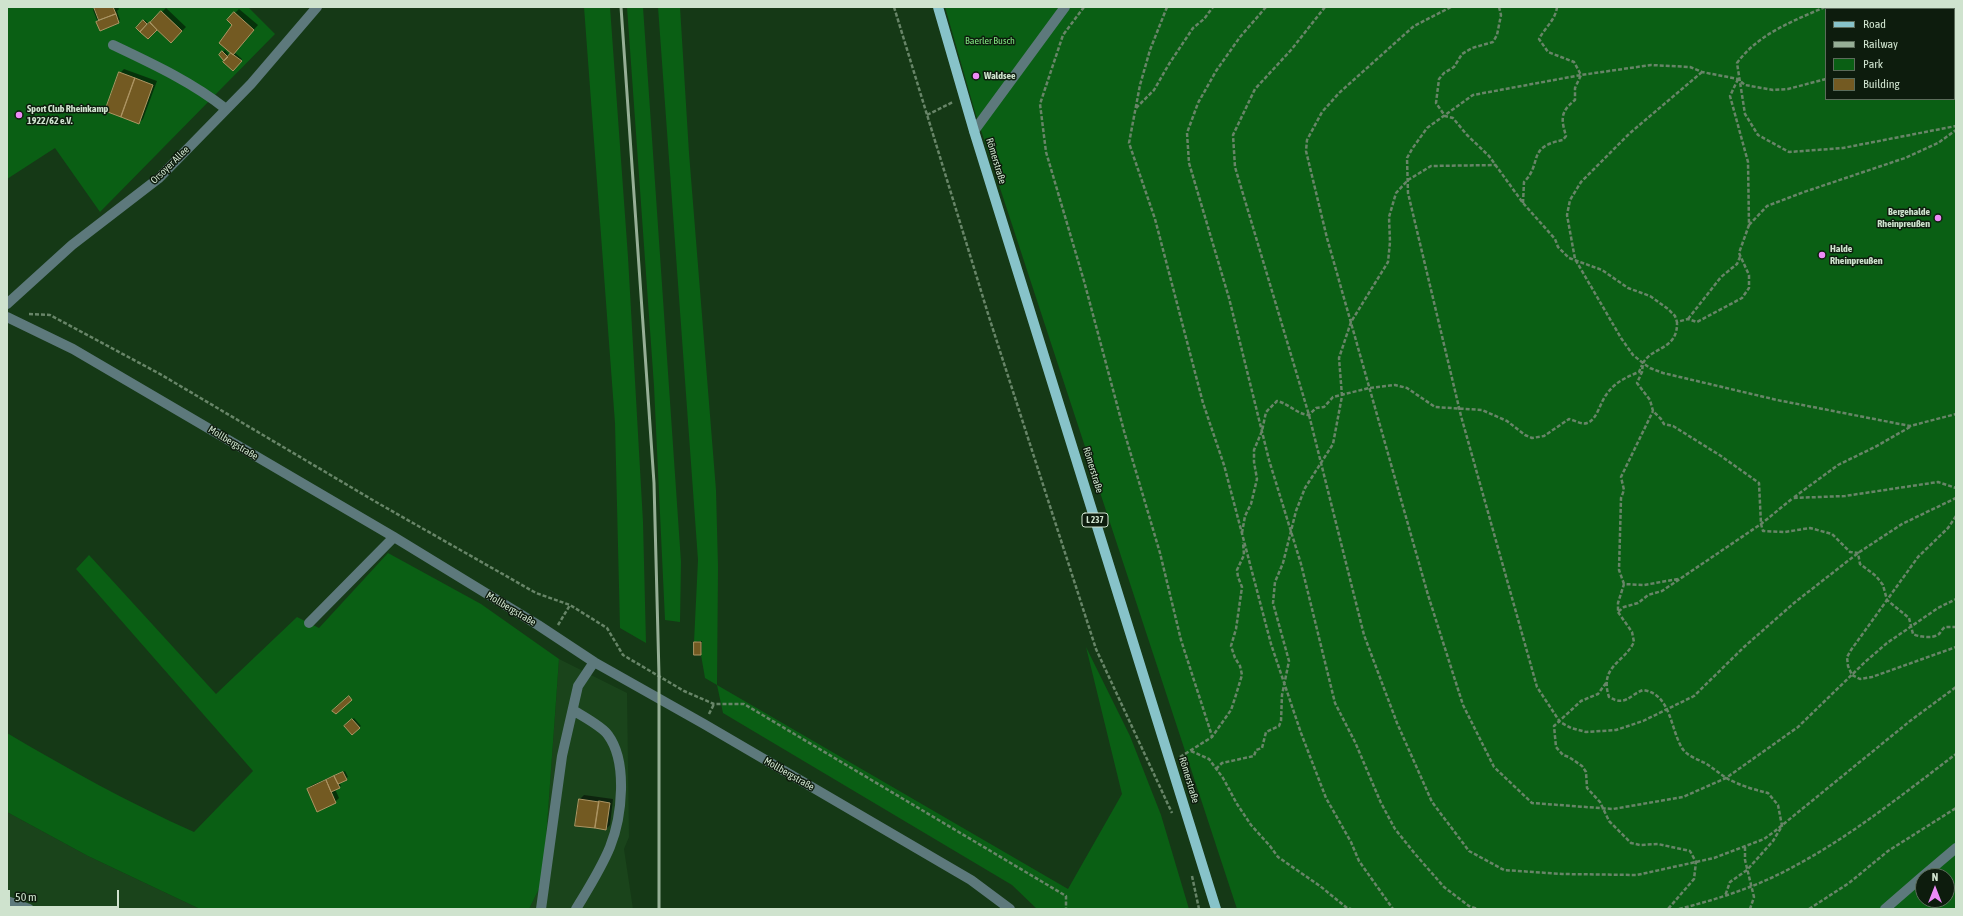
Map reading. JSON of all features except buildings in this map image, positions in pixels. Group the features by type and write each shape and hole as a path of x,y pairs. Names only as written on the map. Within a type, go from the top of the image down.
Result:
{"main road":[{"name":"Römerstraße","path":"938,7 974,131 1216,909"}],"street":[{"name":"Orsoyer Allee","path":"7,304 72,245 159,178 251,84 317,7"},
{"name":"Römerstraße","path":"974,131 1065,7"},
{"path":"113,45 184,80 203,91 226,108"},
{"name":"Mollbergstraße","path":"7,317 73,348 394,537 594,662 704,724 964,876 1010,909"},
{"path":"309,623 394,537"},
{"path":"541,909 562,756 578,686 594,662"},
{"path":"573,710 607,734 619,760 621,785 619,805 610,847 594,879 576,909"},
{"path":"1932,868 1956,848"},
{"path":"1885,909 1915,883"},
{"path":"7,902 29,909"}],"path":[{"path":"894,7 989,317 1096,649 1174,819"},
{"path":"1084,7 1063,36 1040,104 1046,152 1084,281 1124,431 1160,553 1181,640 1212,737"},
{"path":"1167,7 1142,78 1129,143 1155,219 1203,403 1224,465 1271,644 1285,686 1326,798 1351,842 1359,861 1392,909"},
{"path":"1136,108 1154,90 1193,28 1204,19 1213,7"},
{"path":"1266,7 1240,37 1216,71 1198,103 1187,133 1189,163 1229,298 1262,431 1313,608 1335,703 1355,742 1381,803 1395,829 1444,887 1469,906 1478,909"},
{"path":"1325,7 1291,50 1255,89 1233,135 1235,167 1309,415 1364,634 1397,723 1432,802 1468,851 1504,870 1562,874 1637,875 1714,858 1764,839 1898,731 1956,687"},
{"path":"1451,7 1414,26 1339,93 1322,112 1307,140 1306,151 1309,169 1369,388 1428,595 1464,705 1494,767 1532,804 1613,809 1683,797 1726,778 1798,727 1887,643 1938,608 1956,599"},
{"path":"1309,415 1316,408 1324,407 1333,397 1342,396 1369,388 1395,385 1407,388 1435,407 1482,410 1507,421 1525,435 1532,438 1544,436 1569,419 1582,424 1588,423 1592,420 1607,394 1622,378 1639,372 1646,357 1662,350 1670,342 1677,329 1675,316 1650,296 1628,288 1602,270 1569,258 1558,248 1555,239 1523,203 1496,165 1463,131 1453,118 1445,116 1436,103 1439,80 1444,73 1454,67 1462,54 1472,48 1493,42 1497,35 1501,15 1499,7"},
{"path":"1557,7 1556,14 1546,26 1539,39 1548,52 1574,62 1581,75"},
{"path":"1825,7 1799,18 1760,39 1744,52 1737,63 1738,79 1745,114 1758,135 1790,152 1843,148 1956,126"},
{"path":"1825,78 1788,89 1773,90 1745,85 1738,79 1702,72 1690,67 1651,66 1581,75 1473,95 1427,128 1407,158 1408,193 1418,241 1459,408 1537,687 1560,722 1571,728 1586,732 1616,730 1642,721 1694,696 1744,647 1794,603 1858,553 1902,524 1956,498"},
{"path":"1702,72 1630,133 1581,182 1570,200 1566,215 1575,259 1621,338 1633,355 1643,364 1663,373 1777,400 1910,426"},
{"path":"1523,203 1524,182 1530,176 1539,150 1547,144 1563,140 1566,136 1562,124 1563,114 1567,106 1575,100 1575,88 1581,75"},
{"path":"1688,319 1722,277 1737,264 1740,256 1739,253 1749,225 1748,162 1730,96 1738,79"},
{"path":"927,115 965,96"},
{"path":"1749,225 1767,206 1905,158 1938,143 1956,130"},
{"path":"1216,769 1222,763 1254,756 1256,750 1262,748 1266,732 1279,726 1281,721 1282,695 1289,661 1273,603 1275,582 1283,564 1292,533 1296,511 1305,488 1333,444 1342,396 1339,358 1351,322 1388,262 1389,217 1396,193 1408,180 1431,166 1496,165"},
{"path":"1677,322 1688,319 1697,322 1742,298 1749,288 1749,275 1740,256"},
{"path":"21,314 50,315 160,374 376,502 536,593 570,605 607,628 623,655 684,691 714,704 744,704 1066,896 1066,909"},
{"path":"1643,364 1642,372 1637,383 1650,400 1653,411 1664,424 1673,426 1721,456 1759,483 1761,524 1763,531 1785,532 1810,528 1832,534 1850,552 1858,553"},
{"path":"1171,762 1212,737 1231,710 1242,675 1240,666 1235,658 1231,646 1236,629 1242,587 1237,570 1244,555 1242,534 1245,516 1251,504 1257,479 1254,462 1254,450 1262,431 1266,412 1278,401 1283,402 1300,414 1309,415"},
{"path":"1653,411 1622,477 1624,490 1621,498 1619,570 1624,584 1618,603 1618,612 1632,632 1634,642 1626,654 1614,665 1607,677 1606,683 1609,696 1615,700 1629,700 1643,690 1656,695 1668,708 1670,721 1682,749 1692,757 1720,772 1726,778 1768,793 1778,805 1782,826 1773,841 1755,859 1747,870 1730,882 1725,896"},
{"path":"1618,612 1638,603 1648,595 1662,591 1761,524 1838,465 1876,447 1910,426 1956,414"},
{"path":"1794,498 1845,496 1938,482 1956,488"},
{"path":"1956,516 1948,528 1918,557 1872,618 1847,657 1848,666 1852,675 1860,679 1872,677 1956,647"},
{"path":"1858,553 1860,564 1876,576 1883,585 1886,600 1909,618 1913,634 1918,636 1932,636 1938,635 1945,627 1956,627"},
{"path":"1624,584 1644,585 1678,579"},
{"path":"552,635 570,605"},
{"path":"1606,683 1598,694 1581,701 1554,726 1556,747 1563,755 1582,766 1586,772 1587,788 1600,802 1609,821 1631,843 1640,845 1658,844 1690,851 1696,862 1694,879 1682,891 1676,901 1668,909"},
{"path":"1190,751 1209,760 1251,825 1278,857 1315,882 1347,908 1351,909"},
{"path":"1680,909 1725,896 1790,868 1840,839 1956,754"},
{"path":"1809,909 1849,883 1888,851 1956,808"},
{"path":"1745,847 1747,870 1753,885 1754,897 1750,909"},
{"path":"1190,871 1199,909"}],"shaded area":[{"path":"559,659 627,693 629,837 624,849 633,909 529,909 543,881"},
{"path":"7,812 88,856 200,909 7,909"}],"green space":[{"path":"7,7 248,7 275,34 100,212 55,148 7,179"},
{"path":"584,7 610,7 628,257 643,522 646,643 620,628 615,423"},
{"path":"627,7 643,7 681,562 680,622 665,620 654,386"},
{"path":"658,7 680,7 689,153 716,490 718,567 717,685 705,678 701,655 701,642 694,642 698,560"},
{"name":"Halde Rheinpreußen","path":"945,7 1956,7 1956,909 1237,909 975,112"},
{"path":"388,553 481,604 559,659 543,881 529,909 200,909 88,856 7,812 7,733 99,785 194,832 253,771 76,569 89,555 216,694 297,617 319,628"},
{"path":"1086,647 1130,736 1161,815 1189,909 1037,909 1012,885 723,713 717,685 1068,889 1122,794"}],"railway":[{"path":"621,7 654,483 659,675 659,909"}],"place":[{"name":"Waldsee","path":"976,76"},
{"name":"Sport Club Rheinkamp 1922/62 e.V.","path":"19,115"},
{"name":"Bergehalde Rheinpreußen","path":"1938,218"},
{"name":"Halde Rheinpreußen","path":"1822,255"}],"park label":[{"name":"Baerler Busch","path":"990,41"}]}
